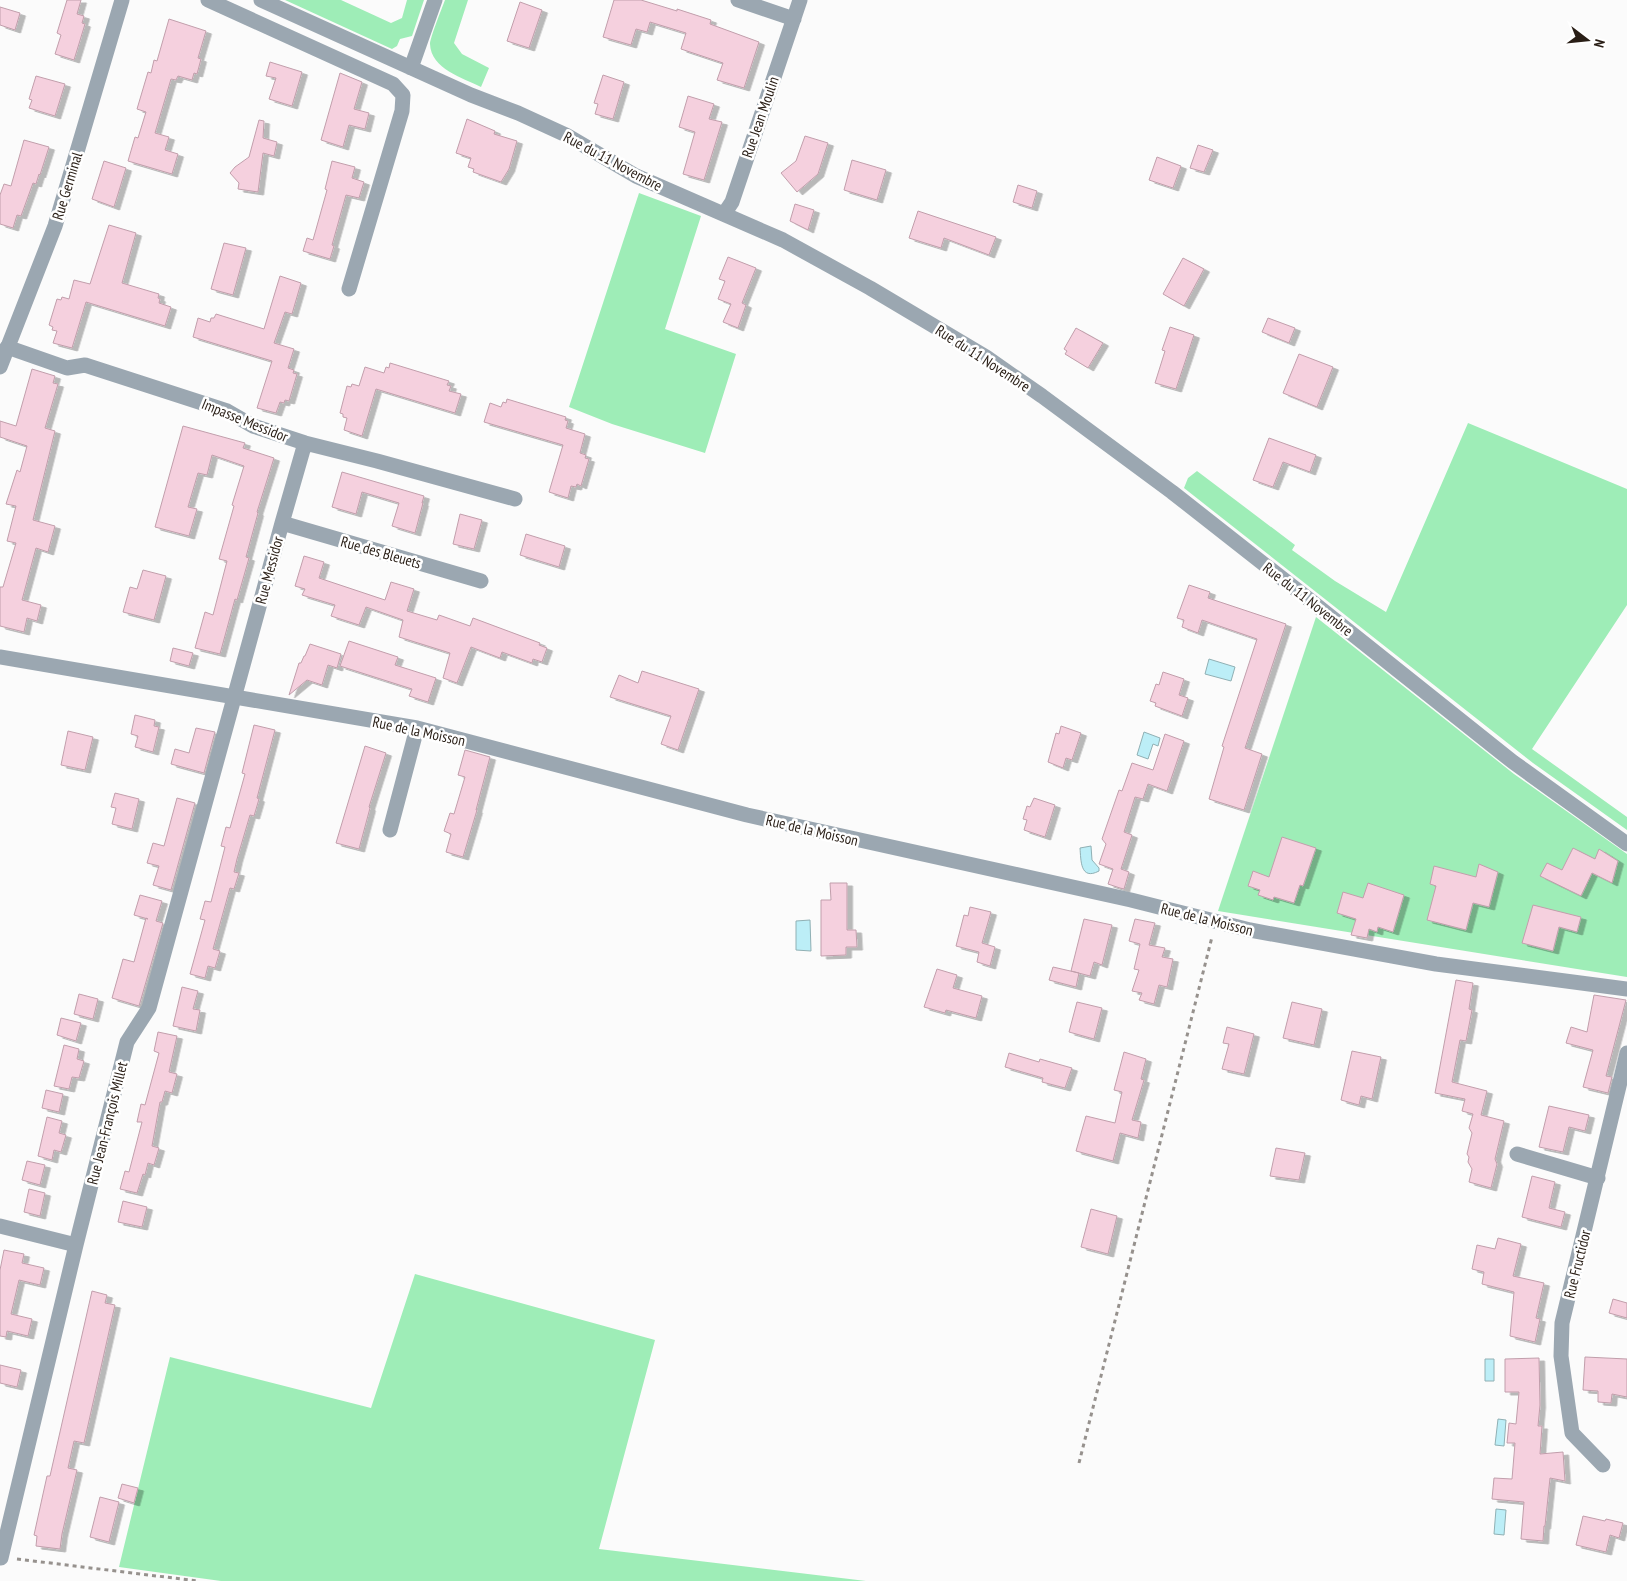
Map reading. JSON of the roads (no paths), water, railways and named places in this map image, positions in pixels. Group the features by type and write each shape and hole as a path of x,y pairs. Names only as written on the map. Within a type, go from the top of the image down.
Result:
{"street":[{"name":"Rue Germinal","path":"0,367 55,226 122,0"},
{"path":"208,0 393,84 403,95 402,111 349,289"},
{"name":"Rue du 11 Novembre","path":"261,0 471,96 518,113 566,135 636,176 783,240 870,288 986,357 1172,492 1296,588 1513,762 1627,844"},
{"path":"411,68 434,0"},
{"path":"738,0 794,19"},
{"name":"Rue Jean Moulin","path":"724,214 732,202 800,0"},
{"name":"Impasse Messidor","path":"7,347 67,368 85,366 227,410 253,426 305,443 515,499"},
{"name":"Rue Messidor","path":"235,697 305,443"},
{"name":"Rue des Bleuets","path":"282,523 481,581"},
{"name":"Rue de la Moisson","path":"0,657 417,728 747,815 1122,898 1250,930 1436,964 1627,989"},
{"name":"Rue Jean-François Millet","path":"1,1557 127,1042 149,1008 235,697"},
{"path":"390,830 417,728"},
{"name":"Rue Fructidor","path":"1603,1465 1572,1433 1561,1356 1562,1323 1627,1053"},
{"path":"1517,1154 1598,1178"},
{"path":"0,1226 76,1245"}],"water":[{"path":"1209,659 1235,667 1231,681 1205,674"},
{"path":"1144,732 1160,738 1158,746 1153,744 1148,759 1137,755"},
{"path":"1091,846 1092,860 1099,868 1099,871 1088,873 1083,868 1080,848"},
{"path":"810,920 811,951 796,950 796,921"},
{"path":"1485,1359 1494,1359 1494,1381 1485,1381"},
{"path":"1498,1419 1506,1420 1504,1446 1495,1445"},
{"path":"1496,1509 1506,1510 1504,1535 1494,1534"}]}
